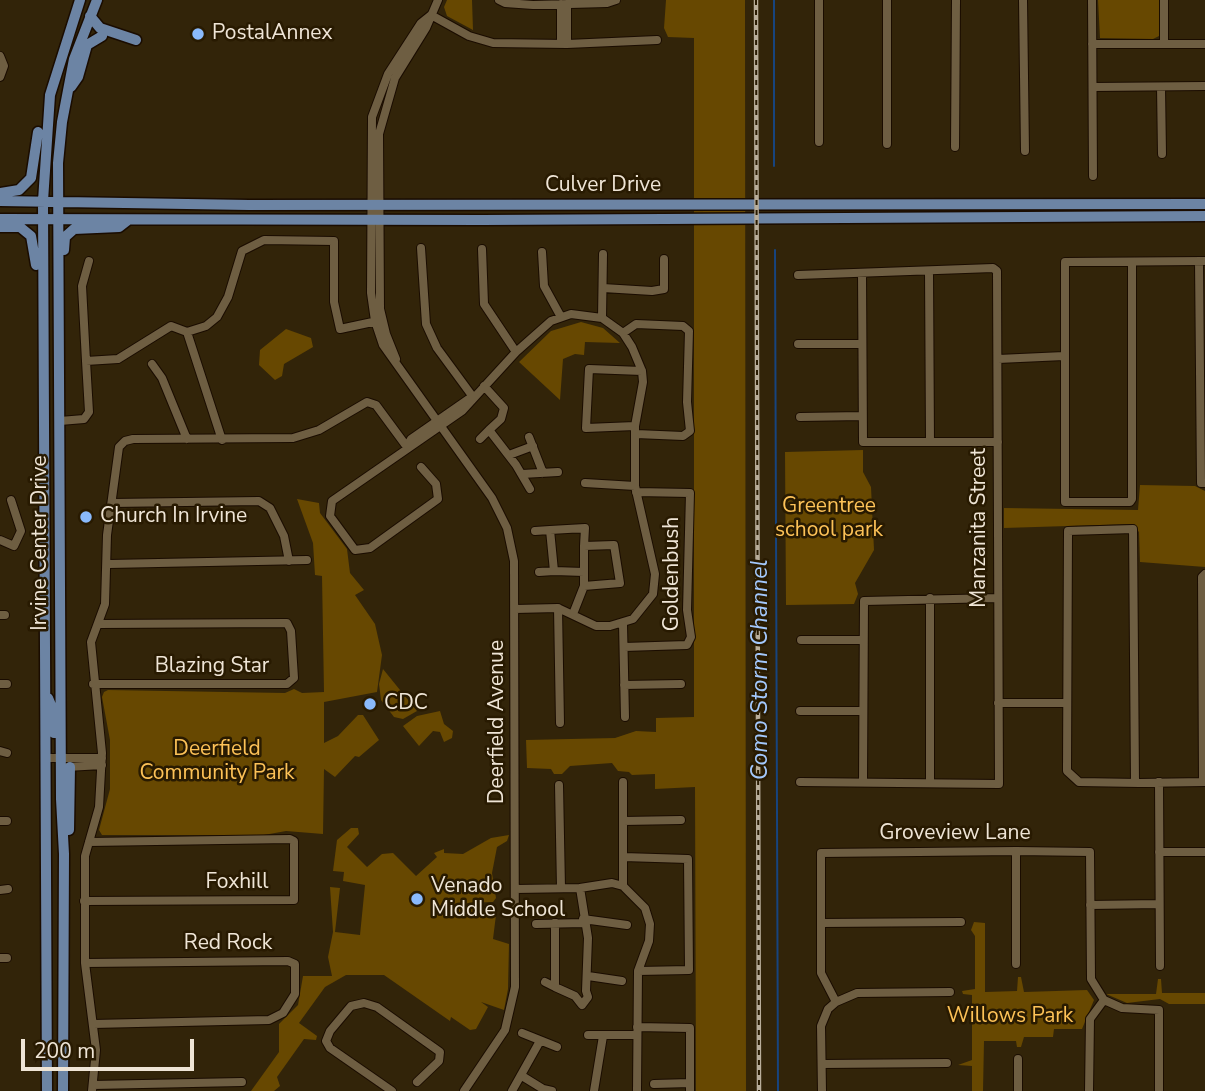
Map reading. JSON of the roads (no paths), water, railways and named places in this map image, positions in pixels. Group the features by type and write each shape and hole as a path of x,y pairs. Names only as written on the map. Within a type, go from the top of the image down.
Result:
{"main road":[{"path":"82,0 79,20 84,30"},
{"name":"Irvine Center Drive","path":"63,1091 64,853 59,761 46,692 43,201 45,134 58,66 82,0"},
{"name":"Irvine Center Drive","path":"47,1091 59,761 59,147 67,92 84,30 97,0"},
{"path":"90,16 100,28 136,40"},
{"path":"67,92 78,77 88,42 102,36"},
{"path":"0,193 19,190 31,178 42,105 58,66"},
{"name":"Culver Drive","path":"0,201 248,205 1205,204"},
{"path":"230,219 248,205"},
{"name":"Culver Drive","path":"0,219 1205,216"},
{"path":"58,262 70,232 82,228 119,227 129,220"},
{"path":"0,227 25,230 35,244 37,321 43,327"}],"street":[{"name":"Deerfield Avenue","path":"438,0 431,15 421,23 403,49 380,91 370,141 374,203 371,293 383,345 492,498 507,528 514,561 515,987 511,1011 495,1046 464,1091"},
{"path":"500,0 564,4 617,0"},
{"path":"818,0 819,142"},
{"path":"887,0 887,144"},
{"path":"955,147 956,0"},
{"path":"1023,0 1025,151"},
{"path":"1092,0 1093,176"},
{"path":"1164,0 1164,44"},
{"path":"564,4 564,44"},
{"path":"431,15 469,36 493,43 564,44 657,40"},
{"path":"1092,44 1205,44"},
{"path":"0,56 4,66 0,77"},
{"path":"1093,87 1205,86"},
{"path":"1161,87 1162,154"},
{"path":"86,361 118,359 171,326 187,332 197,331 217,317 228,298 242,251 264,240 334,241 334,302 340,329 378,321"},
{"path":"421,248 426,324 437,348 473,397"},
{"path":"482,249 484,304 516,352"},
{"path":"542,252 544,286 561,317"},
{"path":"602,318 603,254"},
{"path":"603,288 652,291 664,289 664,259"},
{"path":"60,421 84,419 89,412 82,286 89,261"},
{"path":"1132,262 1130,502 1065,502 1065,262 1202,261 1203,483"},
{"name":"Manzanita Street","path":"929,271 993,268 997,271 999,784 930,783"},
{"path":"798,275 929,271 930,442"},
{"path":"862,273 863,442 998,443"},
{"path":"421,467 436,485 438,499 370,548 355,550 330,516 329,504 473,397 516,352 551,321 582,314 602,318 623,333 642,371 636,430 636,489 654,574 653,594 642,612 623,624 596,626 558,608 515,609"},
{"path":"623,333 636,324 683,326 689,331 687,401 690,431 683,436 636,430 586,428 589,369 642,371"},
{"path":"187,332 222,440"},
{"path":"798,344 862,344"},
{"path":"998,359 1064,356"},
{"path":"152,363 162,378 187,439"},
{"path":"480,439 501,419 504,408 484,386"},
{"path":"242,1082 211,1087 93,1088 96,1050 85,963 85,856 99,807 102,732 93,684 91,642 105,604 109,564 107,535 119,447 125,441 222,440 306,435 367,402 376,405 407,447"},
{"path":"800,417 862,416"},
{"path":"489,430 509,455 530,489"},
{"path":"509,455 531,441 543,473"},
{"path":"522,474 558,472"},
{"path":"586,483 636,489"},
{"name":"Goldenbush","path":"624,647 687,645 691,640 687,610 690,494 636,489"},
{"path":"0,540 14,546 21,526 11,500"},
{"path":"112,503 259,501 270,508 284,536 289,561"},
{"path":"535,531 585,527 584,586 573,614"},
{"path":"1135,782 1133,529 1068,531 1067,771 1071,778 1079,782 1135,782 1204,782 1204,575"},
{"path":"550,530 554,571"},
{"path":"584,546 614,546 620,583 584,586"},
{"path":"109,564 307,560"},
{"path":"539,572 584,572"},
{"path":"800,782 930,783 930,598"},
{"path":"863,782 864,601 998,598"},
{"path":"558,608 560,723"},
{"name":"Blazing Star","path":"93,684 287,684 294,678 291,631 287,623 98,624"},
{"path":"623,624 625,717"},
{"path":"801,640 862,640"},
{"path":"624,685 681,684"},
{"path":"998,703 1067,703"},
{"path":"800,711 863,711"},
{"path":"59,761 102,762"},
{"path":"59,761 102,762"},
{"path":"623,782 623,886"},
{"path":"1159,782 1160,966"},
{"path":"559,785 561,888"},
{"path":"624,821 681,820"},
{"name":"Foxhill","path":"84,901 294,900 293,841 290,839 89,842"},
{"path":"1016,851 1016,964"},
{"name":"Groveview Lane","path":"821,923 821,853 1090,852 1090,905"},
{"path":"1159,852 1205,852"},
{"path":"623,857 688,859 689,970 638,971"},
{"path":"515,889 580,888 601,883 623,886 645,908 650,924 649,941 638,971 637,1091"},
{"path":"545,982 575,996 586,991 588,937 580,888"},
{"path":"1159,904 1090,905 1090,978 1104,1000 1122,1008 1159,1010 1159,1091"},
{"path":"536,924 584,921 627,925"},
{"path":"836,1002 821,973 821,923 961,922"},
{"path":"555,923 555,987"},
{"name":"Red Rock","path":"85,963 288,961 295,964 295,994 290,1005 283,1013 269,1020 93,1024"},
{"path":"588,976 622,981"},
{"path":"822,1091 821,1026 836,1002 857,993 950,992"},
{"path":"1089,1091 1090,1019 1104,1000"},
{"path":"392,1091 330,1048 326,1041 330,1031 351,1006 364,1003 377,1007 440,1052 439,1061 417,1083"},
{"path":"588,1035 690,1028 690,1087 654,1084"},
{"path":"522,1033 557,1047"},
{"path":"594,1091 603,1035"},
{"path":"512,1091 540,1041"},
{"path":"1018,1059 1018,1091"},
{"path":"821,1065 947,1063"},
{"path":"522,1076 545,1090"}],"waterway":[{"name":"Como Storm Channel","path":"774,0 774,166"},
{"name":"Como Storm Channel","path":"775,250 778,1091"}],"railway":[{"path":"756,0 759,1091"}],"place":[{"name":"PostalAnnex","path":"198,34"},
{"name":"Church In Irvine","path":"86,517"},
{"name":"CDC","path":"370,704"},
{"name":"Venado Middle School","path":"417,899"}],"park label":[{"name":"Greentree school park","path":"829,519"},
{"name":"Deerfield Community Park","path":"217,762"},
{"name":"Willows Park","path":"1010,1017"}]}
